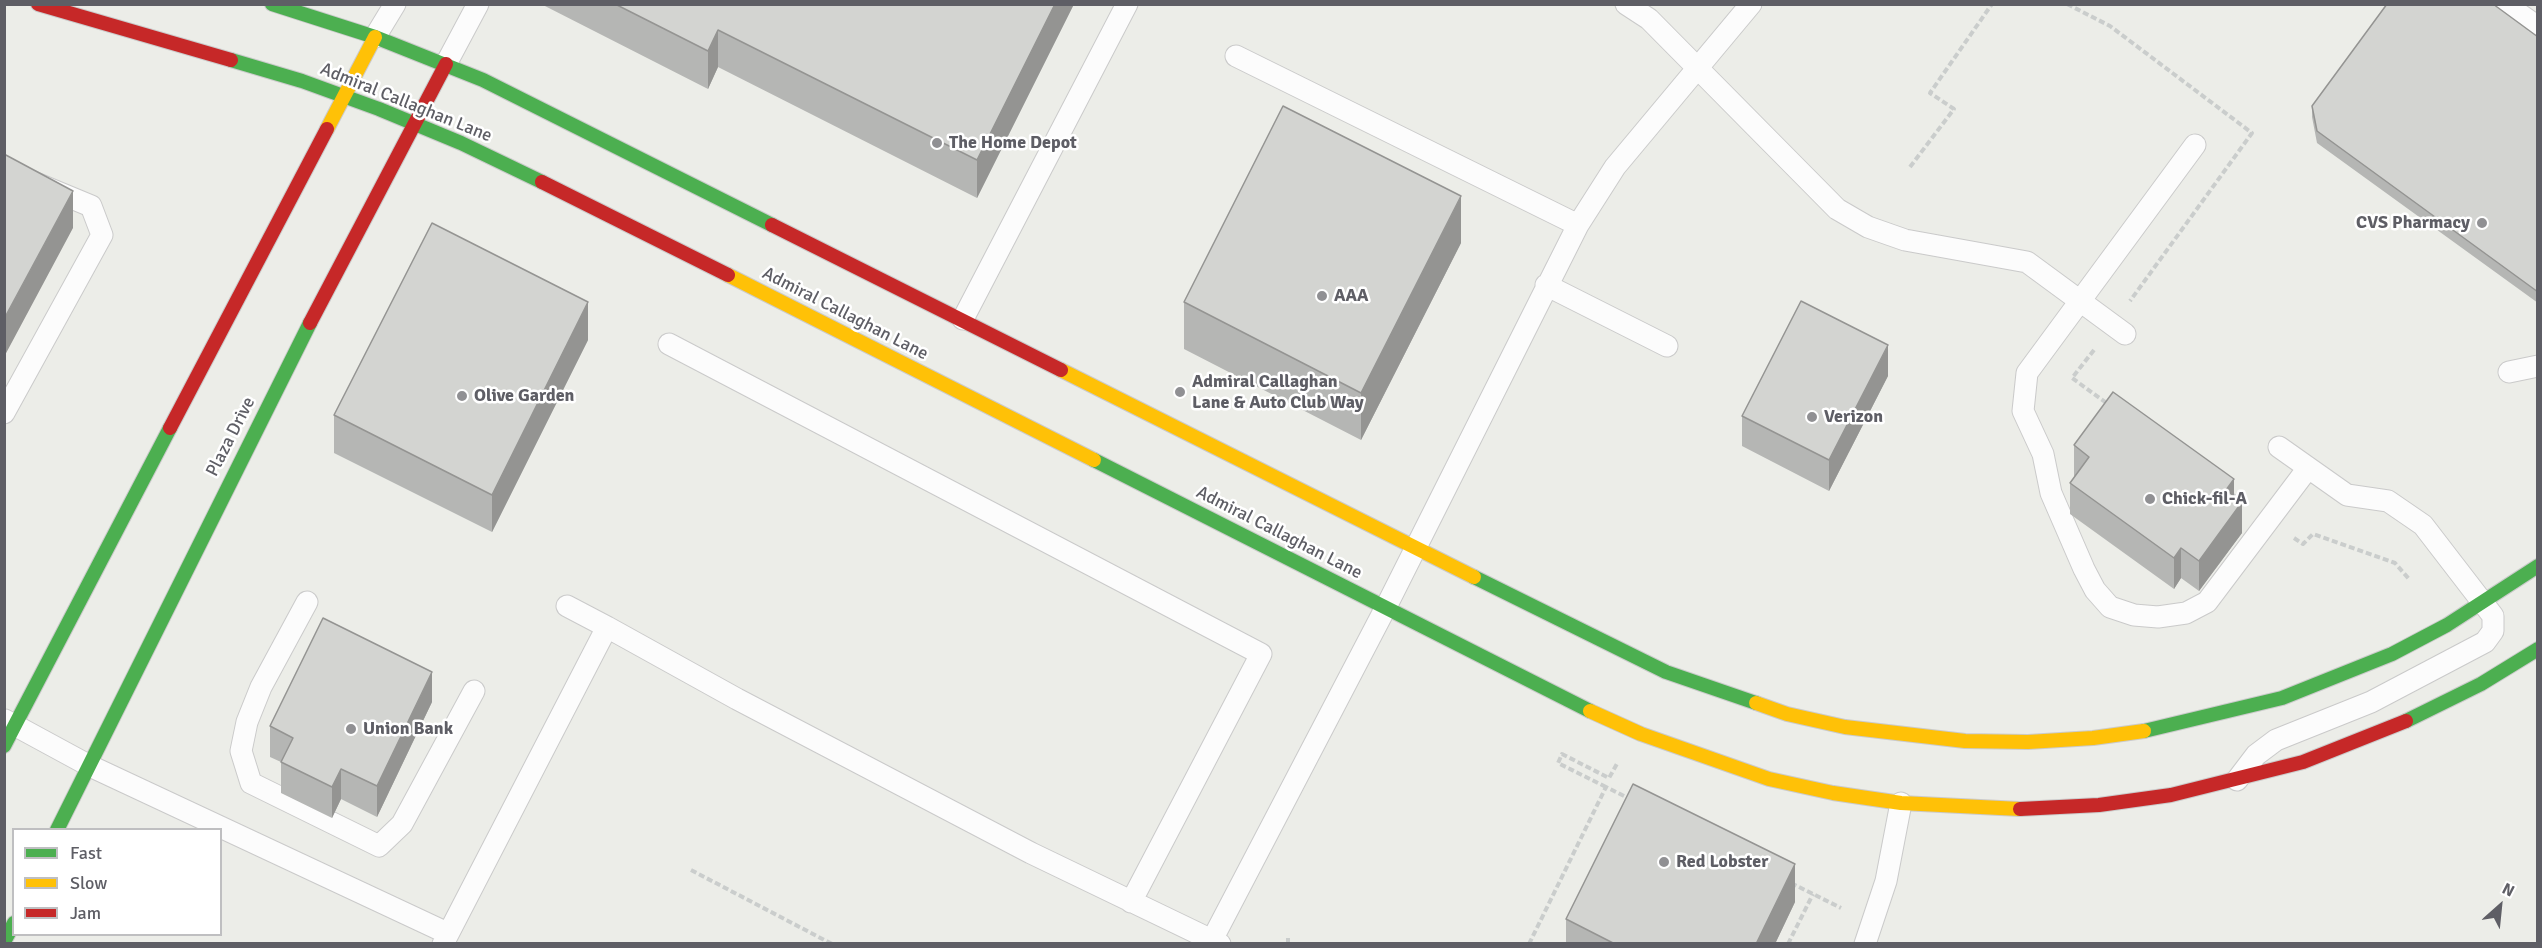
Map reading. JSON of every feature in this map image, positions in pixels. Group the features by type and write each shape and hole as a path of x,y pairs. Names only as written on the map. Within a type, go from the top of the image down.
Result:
{"main road":[{"name":"Admiral Callaghan Lane","path":"38,4 344,95 415,123 509,165 1641,734 1769,778 1833,793 1901,803 2030,808 2099,805 2170,795 2303,762 2421,715 2481,684 2538,649"},
{"path":"272,4 375,37 446,64 539,106 1614,648 1666,672 1787,714 1845,727 1965,741 2028,742 2093,738 2158,729 2282,698 2392,654 2448,626 2538,566"},
{"path":"4,746 9,723 375,37"},
{"name":"Plaza Drive","path":"58,828 274,391 446,64"},
{"path":"4,942 12,927"}],"lane":[{"path":"375,37 395,4"},
{"path":"446,64 478,4"},
{"path":"963,319 1127,4"},
{"path":"1626,4 1649,19 1699,67 1837,209 1868,227 1905,240 2027,262 2118,329"},
{"path":"567,606 932,802 1216,942 1578,225 1616,167 1751,4"},
{"path":"2505,4 2538,27"},
{"path":"1236,56 1578,225"},
{"path":"2195,145 2027,373 2023,411 2043,454 2051,494 2084,569 2096,590 2110,607 2134,615 2158,617 2186,613 2207,602 2308,468"},
{"path":"4,170 92,206 102,235 4,413"},
{"path":"1546,285 1667,346"},
{"path":"669,344 1261,654 1131,902"},
{"path":"2509,372 2538,366"},
{"path":"2236,780 2256,755 2276,740 2370,702 2485,642 2493,631 2493,616 2423,525 2388,501 2347,495 2279,447"},
{"path":"307,602 261,687 247,722 242,751 251,783 379,846 402,824 474,691"},
{"path":"222,830 445,938 607,627"},
{"path":"9,723 88,765 218,828"},
{"path":"1865,944 1886,881 1901,803"}],"path":[{"path":"1910,167 1954,109 1930,93 1992,4"},
{"path":"2067,4 2110,26 2252,133 2118,329 2072,378 2109,406"},
{"path":"2222,487 2303,544 2313,534 2395,563 2409,579"},
{"path":"1623,754 1609,778 1562,754 1558,763 1637,803"},
{"path":"1529,944 1606,787"},
{"path":"691,870 832,944"},
{"path":"1782,878 1842,908"},
{"path":"1788,944 1813,894"}],"building":[{"name":"The Home Depot","path":"615,4 1055,4 977,160 718,30 708,51"},
{"name":"CVS Pharmacy","path":"2387,4 2493,4 2538,37 2538,292 2317,131 2312,106"},
{"name":"AAA","path":"1283,106 1461,196 1361,393 1184,302"},
{"path":"4,154 73,191 4,319"},
{"name":"Olive Garden","path":"432,223 588,302 492,495 334,415"},
{"name":"Verizon","path":"1801,301 1888,345 1829,460 1742,416"},
{"name":"Chick-fil-A","path":"2113,392 2234,479 2226,490 2242,502 2199,561 2181,548 2174,558 2070,483 2089,457 2074,445"},
{"name":"Union Bank","path":"323,618 432,672 377,786 341,769 332,787 281,762 293,738 270,726"},
{"name":"Red Lobster","path":"1633,784 1795,864 1756,944 1615,944 1566,919"}],"traffic: fast":[{"path":"272,4 375,37 483,80 772,225"},
{"path":"231,60 302,81 379,109 461,143 542,182"},
{"path":"58,828 310,323"},
{"path":"4,746 170,428"},
{"path":"1094,460 1590,711"},
{"path":"2144,731 2282,698 2392,654 2447,625 2538,566"},
{"path":"1474,577 1666,672 1756,703"},
{"path":"2406,721 2481,684 2538,649"},
{"path":"4,942 12,927"}],"traffic: slow":[{"path":"327,129 375,37"},
{"path":"728,275 1094,460"},
{"path":"1061,370 1474,577"},
{"path":"1756,703 1787,714 1845,727 1965,741 2028,742 2093,738 2144,731"},
{"path":"1590,711 1641,734 1769,779 1833,793 1901,803 2020,809"}],"traffic: jam":[{"path":"38,4 231,60"},
{"path":"310,323 446,64"},
{"path":"170,428 327,129"},
{"path":"542,182 728,275"},
{"path":"772,225 1061,370"},
{"path":"2020,809 2099,805 2171,795 2303,762 2406,721"}],"place":[{"name":"The Home Depot","path":"937,143"},
{"name":"CVS Pharmacy","path":"2482,223"},
{"name":"AAA","path":"1322,296"},
{"name":"Admiral Callaghan Lane & Auto Club Way","path":"1180,392"},
{"name":"Olive Garden","path":"462,396"},
{"name":"Verizon","path":"1812,417"},
{"name":"Chick-fil-A","path":"2150,499"},
{"name":"Union Bank","path":"351,729"},
{"name":"Red Lobster","path":"1664,862"}]}
